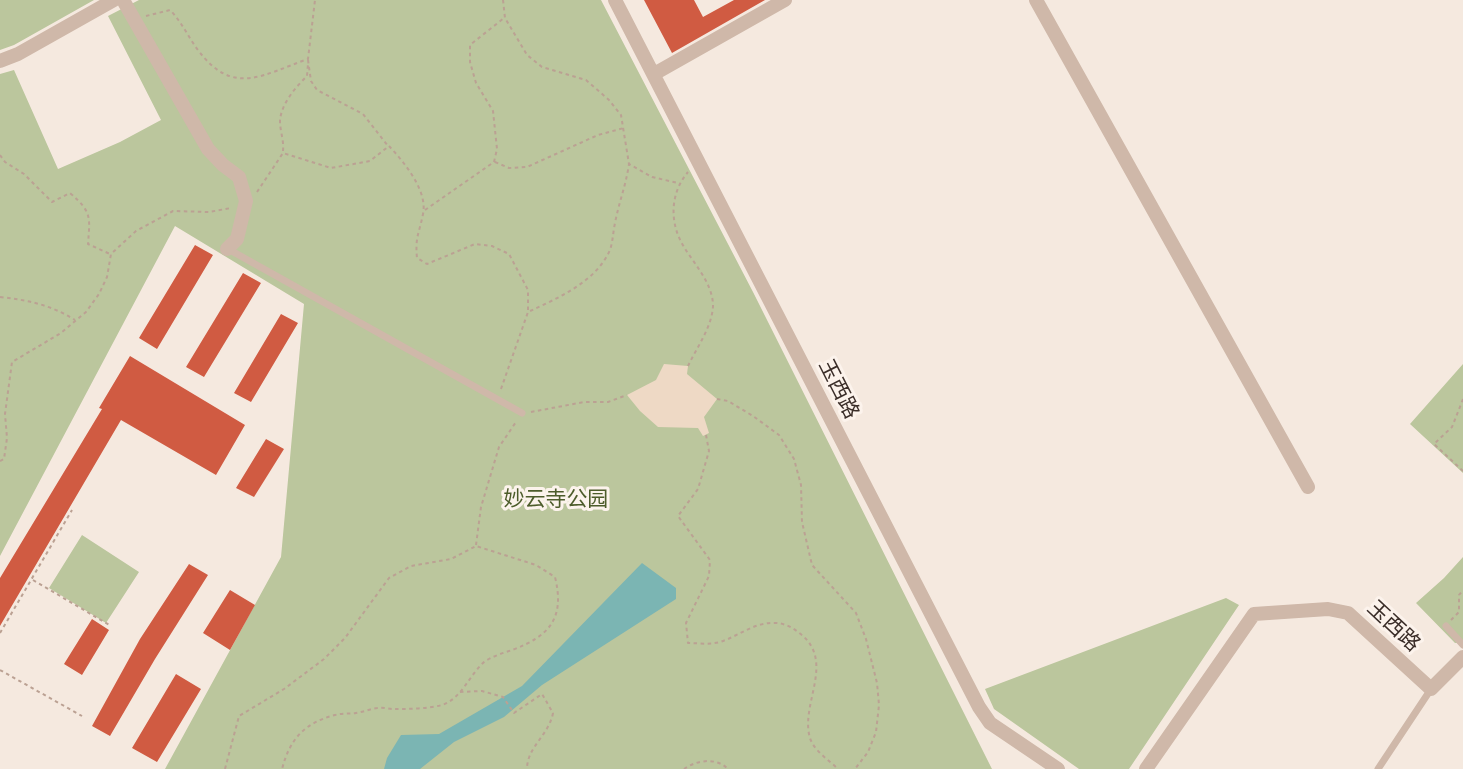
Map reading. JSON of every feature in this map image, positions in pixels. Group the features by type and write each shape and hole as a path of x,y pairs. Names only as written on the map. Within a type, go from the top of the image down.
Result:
{"street":[{"path":"0,61 18,54 114,0"},
{"path":"123,0 208,149 223,166 239,177 246,201 237,239 227,249"},
{"name":"玉西路","path":"615,0 979,707 990,723 1058,769"},
{"path":"654,74 785,0"},
{"path":"1041,2 1308,487"},
{"name":"玉西路","path":"1146,769 1254,614 1328,609 1348,613 1431,689"},
{"path":"1431,689 1463,657"}],"lane":[{"path":"227,249 522,413"},
{"path":"1446,626 1463,645"},
{"path":"1378,769 1431,689"}],"path":[{"path":"0,461 4,459 7,438 5,414 12,362 76,321 99,294 107,277 111,254 136,231 173,211 209,212 229,209 246,201 260,189 283,153 284,140 280,121 285,105 294,89 307,76 315,0"},
{"path":"503,0 505,18 527,55 542,67 586,80 609,100 621,115 629,164 611,247 602,265 561,297 528,312"},
{"path":"134,19 170,10 212,67 229,78 253,78 308,59"},
{"path":"424,211 494,162 497,149 493,111 476,83 470,62 470,45 505,18"},
{"path":"308,59 311,81 317,90 363,114 415,177 424,211 415,240 417,258 427,264 475,244 492,246 509,254 528,290 528,312 498,400"},
{"path":"494,162 509,168 527,167 598,135 624,128"},
{"path":"283,153 331,168 370,161 388,146"},
{"path":"0,155 52,202 70,193 85,206 90,217 88,244 111,254"},
{"path":"688,366 707,330 713,305 706,281 682,244 672,210 678,183 698,160"},
{"path":"629,164 652,177 678,183"},
{"path":"0,297 37,302 58,309 76,321"},
{"path":"476,546 481,508 499,447 522,413 584,402 608,402 627,396"},
{"path":"1463,399 1452,427 1434,444 1463,471"},
{"path":"717,400 727,401 754,416 779,435 794,459 801,485 802,522 812,565 856,613 866,639 877,683 879,705 876,732 868,752 855,769"},
{"path":"706,435 709,452 698,489 678,516 710,559 709,576 686,623 688,643 720,642 757,625 774,623 796,629 809,642 815,658 817,678 809,736 814,749 838,769"},
{"path":"0,633 72,510"},
{"path":"225,769 239,716 284,689 324,659 345,638 389,578 411,566 451,559 476,546 536,565 555,577 559,595 556,615 548,629 535,642 484,662 446,704 393,709 379,707 335,715 298,732 282,769"},
{"path":"32,579 111,626"},
{"path":"1446,626 1459,612 1459,595 1463,590"},
{"path":"0,670 82,716"},
{"path":"459,692 482,691 503,697 514,713 541,694 553,713 551,726 537,741 527,762 527,769"},
{"path":"684,769 692,764 712,761 726,765 728,769"}],"green space":[{"path":"0,0 94,0 14,45 0,50"},
{"name":"妙云寺公园","path":"139,0 601,0 753,292 992,769 165,769 281,557 304,304 175,226 0,556 0,74 14,70 58,169 120,142 161,120 108,16"},
{"path":"1463,364 1463,473 1410,424"},
{"path":"82,535 139,572 106,623 49,588"},
{"path":"1463,557 1463,642 1455,643 1416,603"},
{"path":"1226,598 1239,605 1129,769 1079,769 994,709 985,689"}],"shaded area":[{"path":"664,364 688,366 687,374 717,399 704,417 709,433 703,436 698,428 658,427 627,395 656,380"}],"water":[{"path":"642,563 676,588 676,599 542,685 504,717 454,742 420,769 384,769 387,758 401,735 439,734 522,686"}],"building":[{"path":"644,0 694,0 703,17 734,0 765,0 672,53"},
{"path":"195,245 213,255 157,349 139,338"},
{"path":"243,273 261,283 204,377 186,367"},
{"path":"281,314 298,323 251,402 234,393"},
{"path":"130,356 245,425 216,475 121,420 0,626 0,578 102,409 99,408"},
{"path":"266,439 284,449 254,497 236,488"},
{"path":"189,564 208,575 110,736 92,726 140,639"},
{"path":"230,590 255,605 230,650 203,633"},
{"path":"92,619 109,630 82,675 64,664"},
{"path":"176,674 201,689 157,762 132,748"}]}
